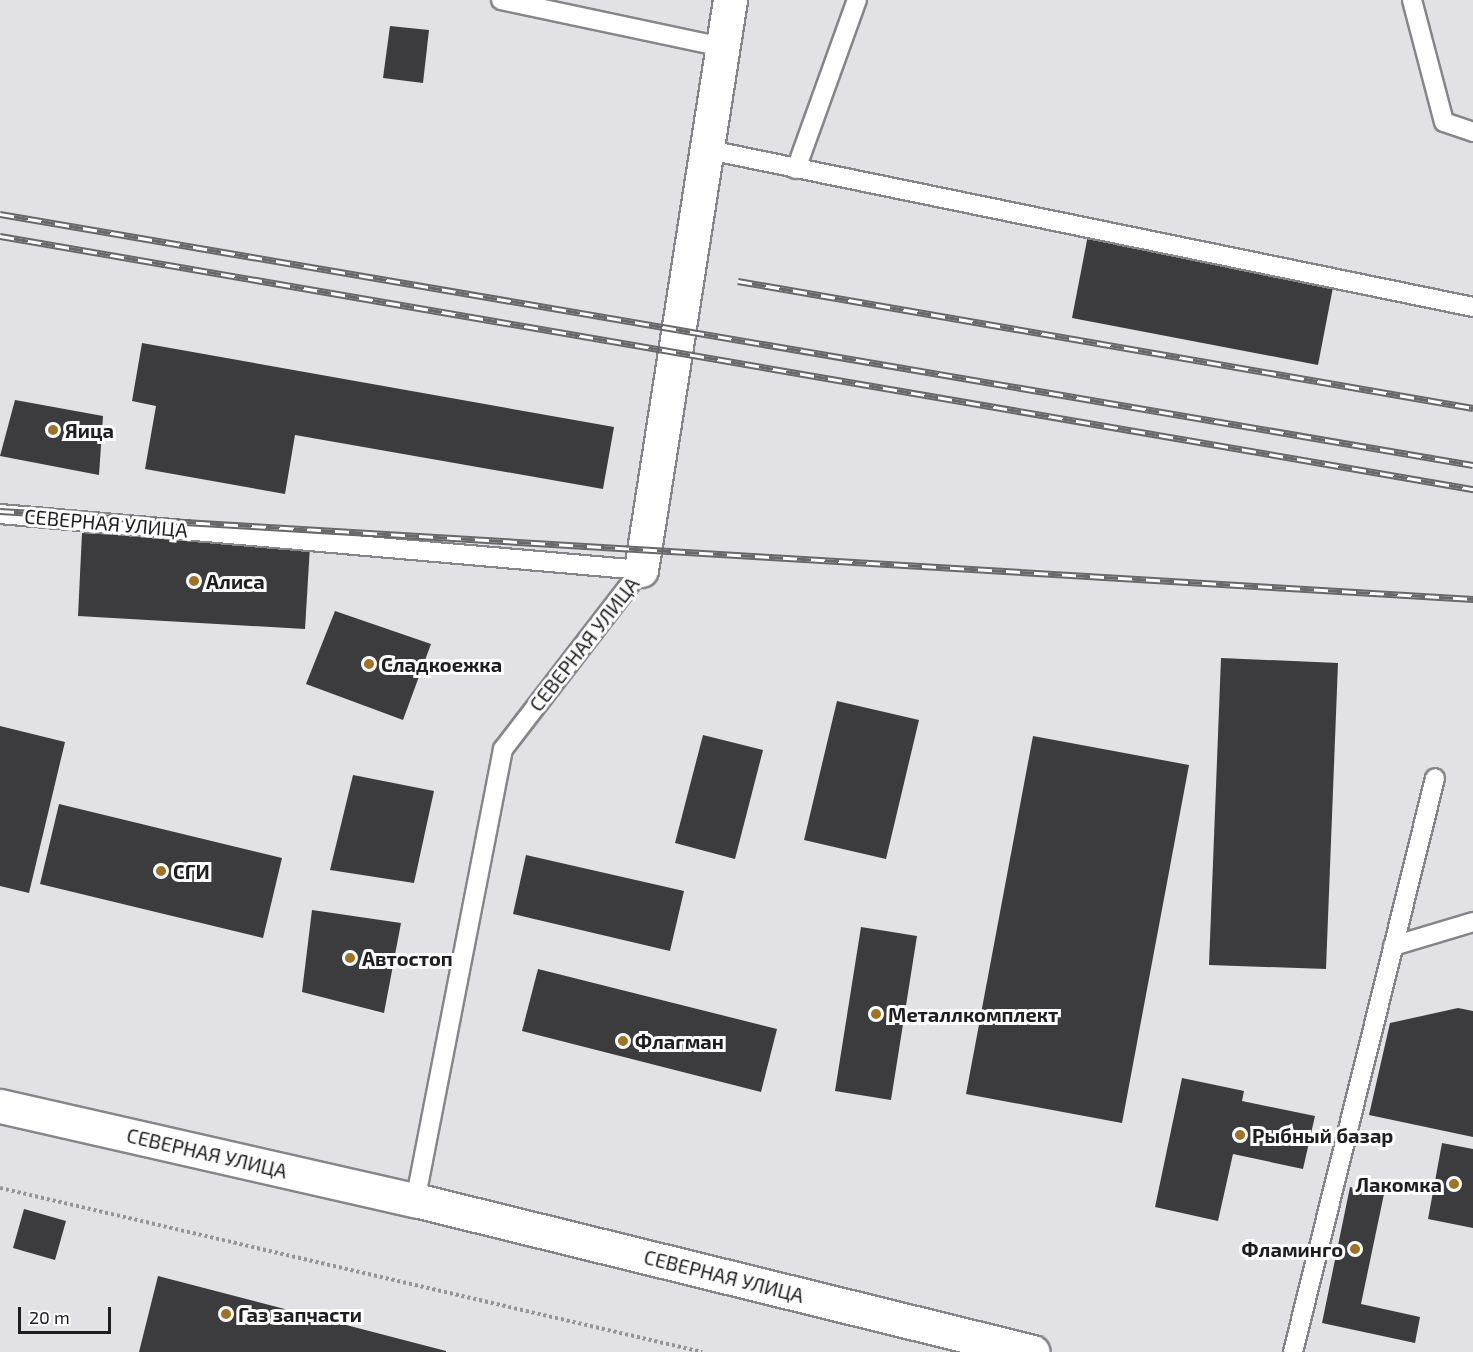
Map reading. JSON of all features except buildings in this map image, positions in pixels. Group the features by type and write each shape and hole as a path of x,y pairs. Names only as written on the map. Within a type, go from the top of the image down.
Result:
{"main road":[{"path":"641,570 709,150 730,0"},
{"name":"СЕВЕРНАЯ УЛИЦА","path":"0,1106 415,1200 1033,1352"}],"lane":[{"path":"501,0 723,47"},
{"path":"796,169 857,0"},
{"path":"1412,0 1444,122 1473,132"},
{"path":"709,150 1473,307"},
{"name":"СЕВЕРНАЯ УЛИЦА","path":"0,514 641,570"},
{"name":"СЕВЕРНАЯ УЛИЦА","path":"415,1200 503,749 641,570"},
{"path":"1293,1352 1435,778"},
{"path":"1393,946 1473,922"}],"path":[{"path":"0,1188 702,1352"}],"railway":[{"path":"0,214 1473,465"},
{"path":"0,236 1473,489"},
{"path":"738,281 1473,408"},
{"path":"0,511 1473,599"}],"place":[{"name":"Яица","path":"53,430"},
{"name":"Алиса","path":"194,581"},
{"name":"Сладкоежка","path":"369,664"},
{"name":"СГИ","path":"161,871"},
{"name":"Автостоп","path":"350,958"},
{"name":"Металлкомплект","path":"876,1014"},
{"name":"Флагман","path":"623,1041"},
{"name":"Рыбный базар","path":"1240,1135"},
{"name":"Лакомка","path":"1454,1184"},
{"name":"Фламинго","path":"1355,1249"},
{"name":"Газ запчасти","path":"226,1314"}]}
